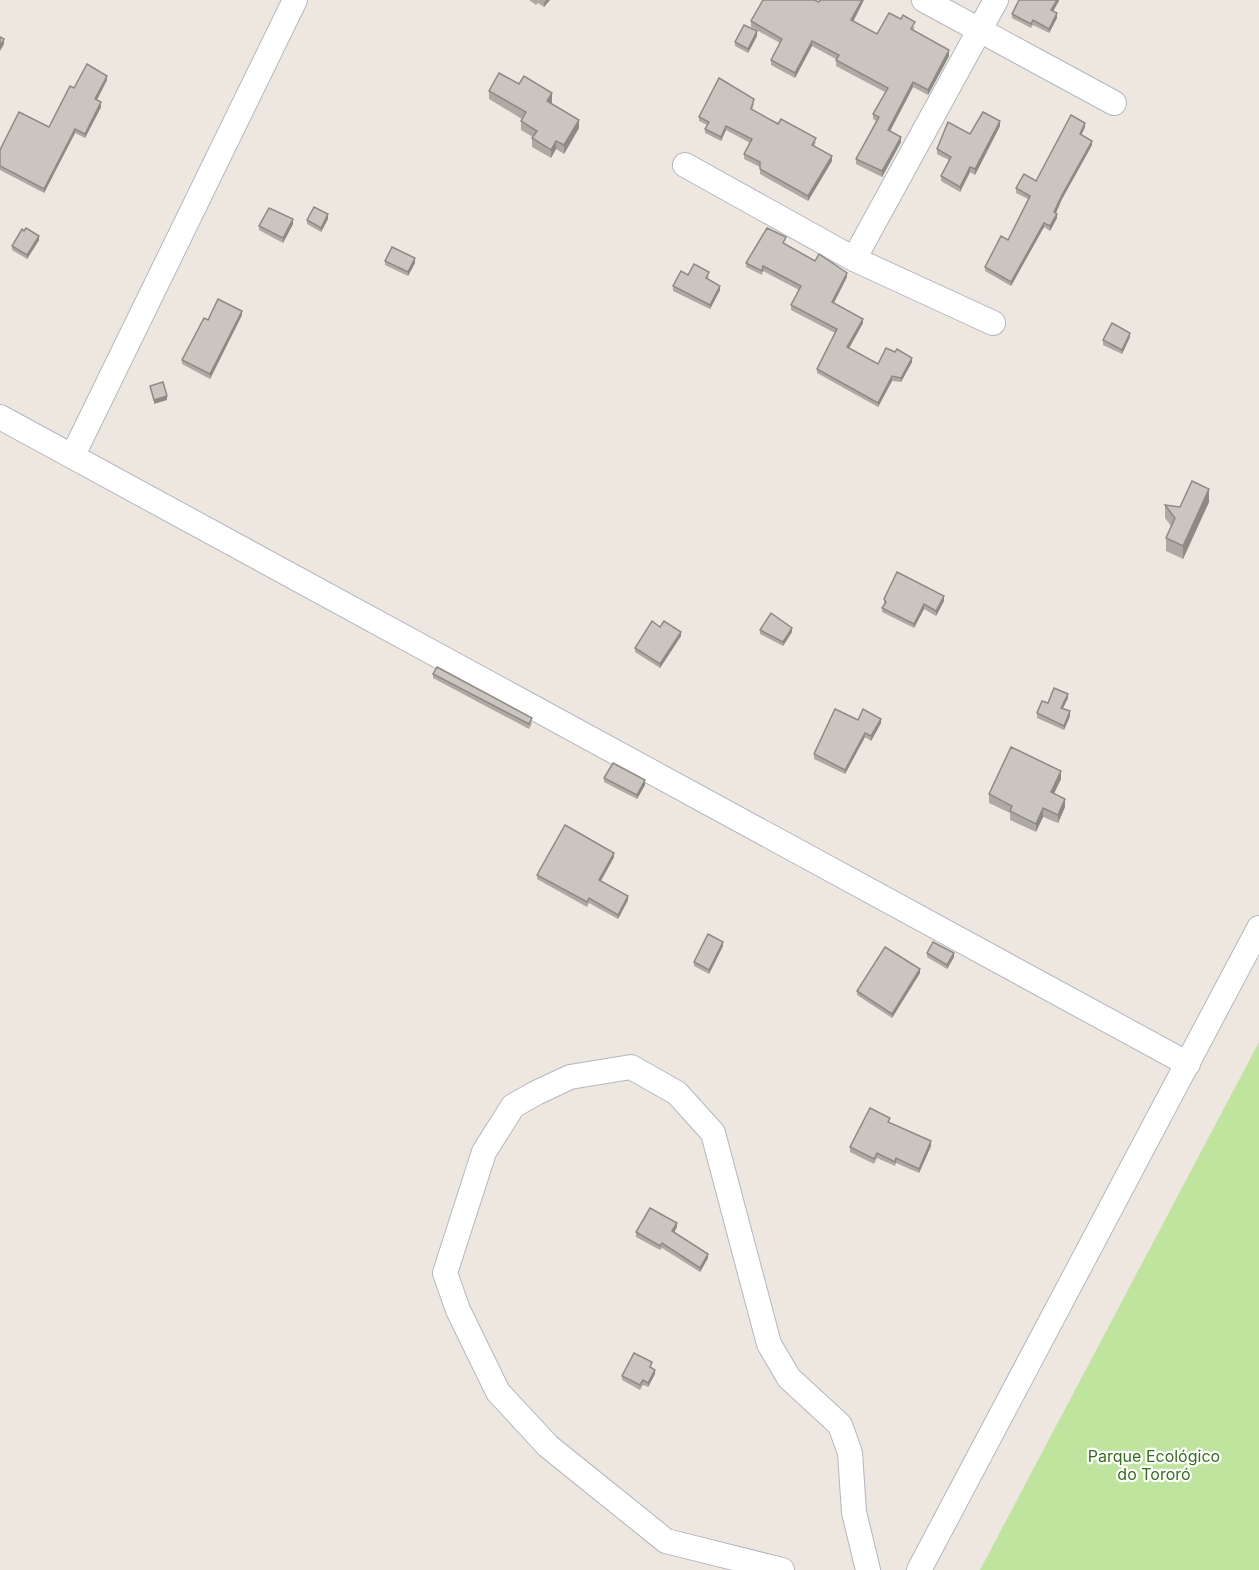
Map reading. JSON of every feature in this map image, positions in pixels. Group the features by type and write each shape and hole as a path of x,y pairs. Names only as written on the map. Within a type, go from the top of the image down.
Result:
{"street":[{"path":"73,455 295,0"},
{"path":"924,0 1114,104"},
{"path":"854,259 996,0"},
{"path":"685,165 854,259 993,323"},
{"path":"0,417 1188,1064"},
{"path":"919,1570 1259,928"},
{"path":"782,1570 666,1541 548,1446 498,1392 458,1310 445,1273 484,1152 513,1106 536,1093 570,1077 631,1067 677,1093 713,1133 769,1344 789,1378 840,1425 850,1453 854,1512 868,1570"}],"green space":[{"name":"Parque Ecológico do Tororó","path":"1259,1042 1259,1570 980,1570"}],"building":[{"path":"763,0 814,0 819,2 820,0 862,0 851,20 877,34 889,13 901,19 903,15 915,22 911,29 949,50 928,90 913,82 888,130 901,137 882,171 856,159 879,117 873,114 888,88 836,60 839,55 812,41 795,73 771,60 782,39 751,21"},
{"path":"1019,0 1057,0 1051,10 1057,13 1049,29 1033,20 1031,24 1012,14"},
{"path":"744,25 757,31 748,49 735,42"},
{"path":"87,64 107,76 95,99 101,102 85,134 75,129 44,189 0,166 0,150 19,112 49,127 70,86 74,88"},
{"path":"499,73 519,84 524,76 552,93 547,101 579,120 564,145 556,141 551,150 532,138 537,131 521,121 526,112 489,91"},
{"path":"719,78 754,99 751,109 778,124 781,119 816,138 812,145 832,156 808,196 760,169 760,162 744,154 752,139 726,126 721,137 705,129 709,122 699,117"},
{"path":"983,112 1000,121 975,169 970,167 960,187 941,176 951,157 937,149 948,122 970,134"},
{"path":"1071,115 1085,123 1080,134 1092,141 1062,195 1054,212 1057,214 1050,226 1044,223 1011,282 985,267 1001,236 1008,240 1030,196 1016,188 1024,174 1036,181"},
{"path":"314,207 328,214 321,228 307,220"},
{"path":"269,208 293,219 283,238 259,226"},
{"path":"26,228 39,236 27,255 12,246 22,229 24,231"},
{"path":"767,228 786,237 783,243 815,261 819,254 847,273 832,302 863,319 847,347 878,364 886,348 895,352 897,349 912,358 901,378 892,376 878,403 817,369 837,329 791,305 801,286 763,266 762,271 746,263"},
{"path":"392,247 415,258 408,272 385,261"},
{"path":"694,264 709,272 706,278 720,286 710,305 673,286 681,271 688,275"},
{"path":"218,299 242,311 210,374 182,360 204,318 208,320"},
{"path":"1112,323 1130,333 1122,350 1103,340"},
{"path":"163,382 167,396 154,400 150,386"},
{"path":"1192,481 1209,489 1183,546 1166,538 1175,518 1165,505 1180,507"},
{"path":"897,572 944,596 936,611 924,604 914,624 882,608"},
{"path":"771,613 792,628 783,642 760,630"},
{"path":"652,621 660,627 664,621 681,632 660,664 635,648"},
{"path":"437,667 532,718 529,724 433,674"},
{"path":"1054,688 1068,694 1061,708 1070,711 1064,726 1037,713 1042,701 1048,703"},
{"path":"835,709 858,720 863,709 881,719 871,736 865,733 845,770 814,754"},
{"path":"1011,747 1061,771 1051,792 1065,799 1058,815 1043,808 1036,824 1010,811 1012,806 989,794"},
{"path":"613,763 645,780 637,795 604,778"},
{"path":"565,825 614,853 599,880 628,896 618,915 589,898 587,902 537,875"},
{"path":"708,934 723,942 709,970 694,962"},
{"path":"933,942 954,953 947,965 927,953"},
{"path":"885,947 920,969 892,1014 857,991"},
{"path":"870,1108 890,1118 888,1122 931,1141 919,1169 896,1158 895,1162 877,1153 874,1159 850,1147"},
{"path":"650,1208 677,1223 672,1231 708,1254 700,1268 662,1243 660,1246 636,1232"},
{"path":"634,1353 652,1362 650,1367 655,1370 648,1383 643,1380 640,1385 622,1376"}]}
